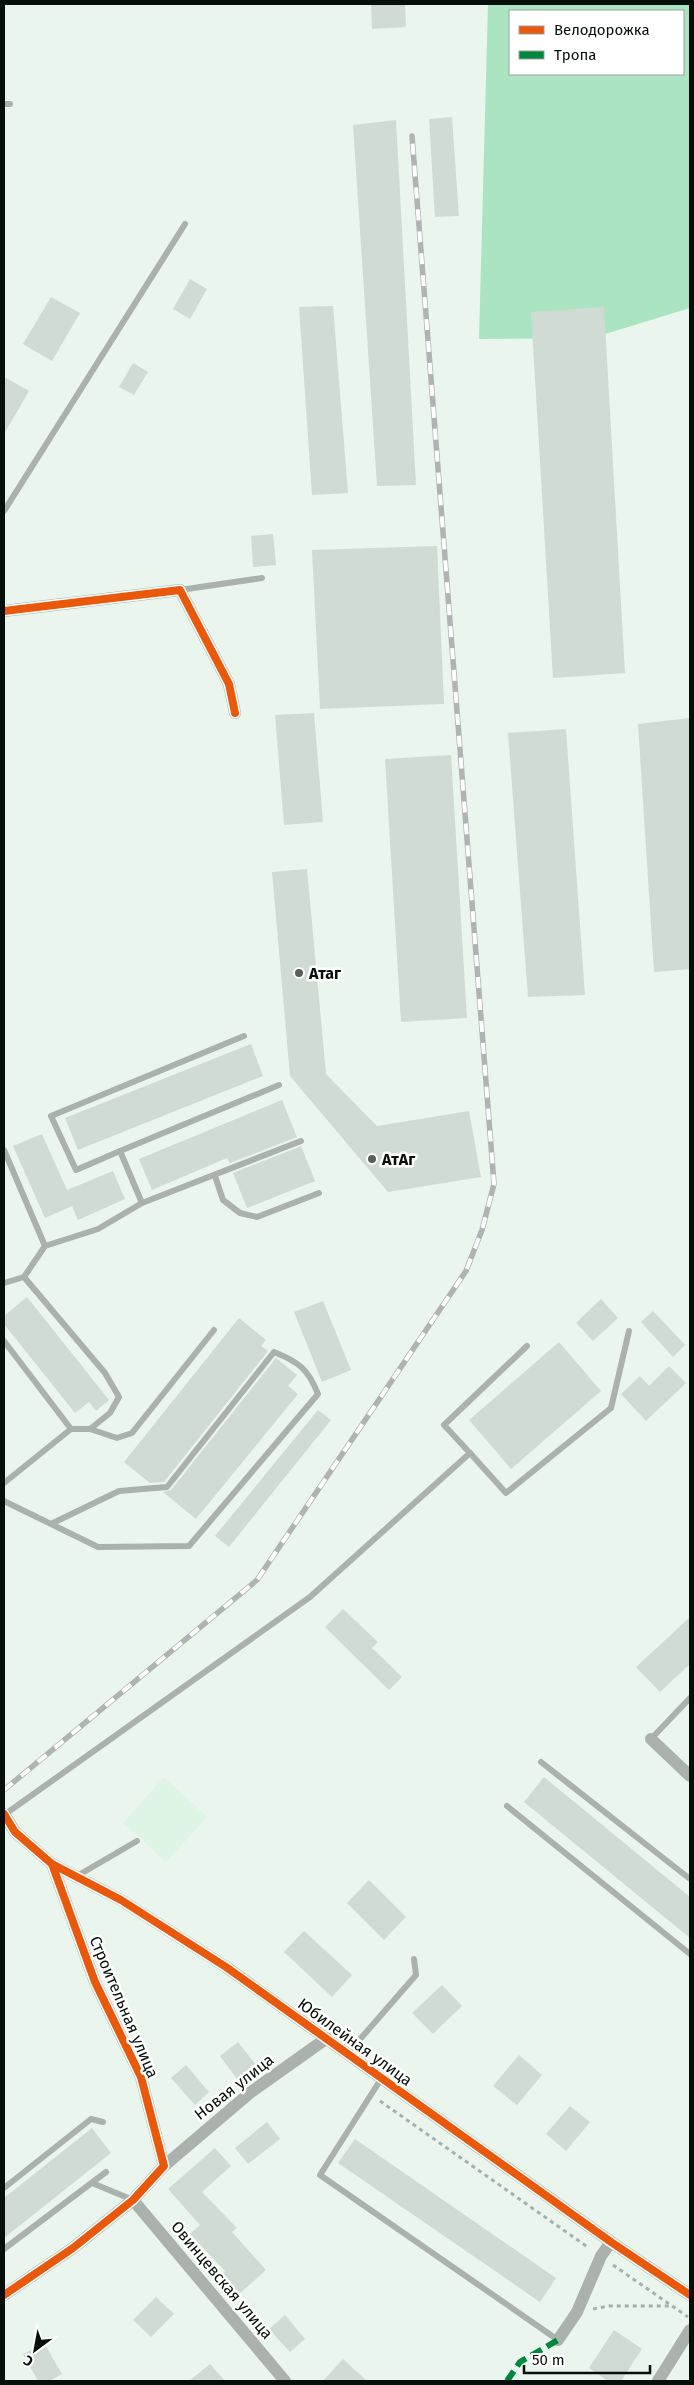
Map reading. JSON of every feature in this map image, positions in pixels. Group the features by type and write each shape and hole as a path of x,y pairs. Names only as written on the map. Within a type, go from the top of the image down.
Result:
{"street":[{"path":"4,611 180,590 229,684 235,713"},
{"path":"651,1739 690,1776"},
{"name":"Юбилейная улица","path":"4,1814 15,1832 52,1864 121,1900 226,1967 611,2242 690,2295"},
{"name":"Строительная улица","path":"52,1864 95,1982 141,2077 164,2166"},
{"name":"Новая улица","path":"164,2166 251,2092 327,2038"},
{"path":"4,2294 73,2248 133,2200 164,2166"},
{"name":"Овинцевская улица","path":"133,2200 285,2381"},
{"path":"558,2340 577,2312 601,2256 611,2242"},
{"path":"658,2381 690,2330"}],"lane":[{"path":"4,511 185,224"},
{"path":"180,590 262,578"},
{"path":"244,1036 51,1116 76,1170 279,1085"},
{"path":"4,1283 24,1278 45,1246 98,1229 142,1203 301,1141"},
{"path":"4,1150 45,1246"},
{"path":"120,1151 142,1203"},
{"path":"215,1176 224,1200 240,1213 257,1217 319,1193"},
{"path":"24,1278 105,1373 119,1397 110,1413 90,1429"},
{"path":"4,1483 71,1429 90,1429 117,1438 132,1433 214,1330"},
{"path":"528,1346 444,1425 506,1493 611,1408 629,1331"},
{"path":"4,1341 71,1429"},
{"path":"4,1500 51,1524 98,1547 189,1546 318,1394 312,1378 296,1360 274,1352 167,1487 119,1491 51,1524"},
{"path":"4,1814 310,1598 470,1453"},
{"path":"651,1739 690,1698"},
{"path":"541,1762 690,1878"},
{"path":"507,1806 690,1954"},
{"path":"76,1877 138,1841"},
{"path":"348,2053 416,1975 414,1958"},
{"path":"381,2079 320,2175 558,2340"},
{"path":"4,2188 91,2118 103,2122"},
{"path":"4,2249 106,2172"},
{"path":"92,2183 133,2200"}],"path":[{"path":"371,2094 690,2319"},
{"path":"577,2312 610,2306 672,2306"}],"shaded area":[{"path":"164,1777 207,1817 166,1862 123,1823"}],"green space":[{"path":"488,4 690,4 690,308 592,338 479,339"}],"building":[{"path":"371,4 405,4 406,27 372,29"},
{"path":"452,117 459,216 435,217 429,119"},
{"path":"396,120 416,485 377,486 353,125"},
{"path":"190,279 207,289 190,319 173,309"},
{"path":"51,297 80,313 52,361 23,344"},
{"path":"333,306 348,493 312,495 299,307"},
{"path":"604,307 625,673 553,678 531,312"},
{"path":"133,363 148,372 134,395 119,387"},
{"path":"4,377 29,391 4,434"},
{"path":"273,534 276,565 253,567 251,536"},
{"path":"437,546 444,704 320,709 312,550"},
{"path":"314,713 323,822 284,825 275,715"},
{"path":"690,718 690,969 654,972 638,724"},
{"path":"566,729 585,995 528,997 508,733"},
{"path":"451,755 467,1018 401,1022 385,759"},
{"path":"307,869 326,1074 377,1126 469,1111 481,1177 388,1192 290,1076 272,872"},
{"path":"251,1044 263,1076 78,1150 65,1118"},
{"path":"282,1100 297,1137 230,1163 227,1158 152,1190 139,1159"},
{"path":"42,1134 67,1190 113,1171 125,1199 78,1220 72,1206 45,1218 13,1146"},
{"path":"301,1146 315,1181 247,1208 233,1173"},
{"path":"27,1297 109,1400 96,1411 89,1402 75,1413 4,1324 4,1316"},
{"path":"601,1299 618,1318 593,1341 576,1323"},
{"path":"323,1301 351,1370 322,1382 294,1312"},
{"path":"653,1311 685,1345 673,1357 641,1322"},
{"path":"239,1318 266,1340 261,1346 268,1351 164,1482 150,1483 124,1462"},
{"path":"559,1342 601,1391 511,1469 469,1420"},
{"path":"276,1358 297,1375 288,1386 298,1394 196,1519 163,1492 171,1490"},
{"path":"669,1366 686,1383 646,1421 621,1394 640,1376 649,1386"},
{"path":"318,1410 331,1420 229,1547 215,1536"},
{"path":"343,1609 378,1642 372,1648 402,1677 389,1690 325,1627"},
{"path":"690,1617 690,1664 660,1692 636,1667"},
{"path":"544,1777 690,1897 690,1938 524,1802"},
{"path":"369,1880 406,1917 384,1940 347,1903"},
{"path":"304,1931 352,1975 332,1997 284,1952"},
{"path":"442,1985 462,2006 433,2034 412,2013"},
{"path":"238,2042 256,2065 237,2079 220,2056"},
{"path":"519,2055 542,2075 517,2105 493,2086"},
{"path":"186,2065 209,2092 195,2105 171,2078"},
{"path":"570,2106 590,2122 566,2151 546,2134"},
{"path":"267,2122 280,2139 248,2164 235,2148"},
{"path":"92,2128 111,2153 4,2238 4,2198"},
{"path":"355,2139 556,2278 540,2302 338,2163"},
{"path":"215,2148 231,2166 202,2192 237,2228 232,2232 266,2270 238,2295 221,2276 225,2271 190,2234 200,2225 168,2189"},
{"path":"156,2297 174,2314 151,2337 133,2320"},
{"path":"285,2315 305,2339 290,2352 269,2329"},
{"path":"614,2330 642,2349 621,2381 608,2381 589,2368"},
{"path":"44,2343 62,2374 49,2381 38,2381 23,2354"},
{"path":"343,2359 367,2381 323,2381"},
{"path":"210,2364 225,2381 189,2381"}],"railway":[{"path":"4,1790 257,1580 466,1271 482,1230 494,1184 412,136"}],"marked path":[{"path":"507,2381 520,2362 558,2340"}],"cycle path":[{"path":"4,611 180,590 229,684 235,713"},
{"path":"4,1814 15,1832 52,1864 121,1900 226,1967 611,2242 690,2295"},
{"path":"4,2295 73,2248 133,2200 164,2166 141,2077 95,1982 52,1864"}],"place":[{"name":"Атаг","path":"299,973"},
{"name":"АтАг","path":"372,1159"}]}
